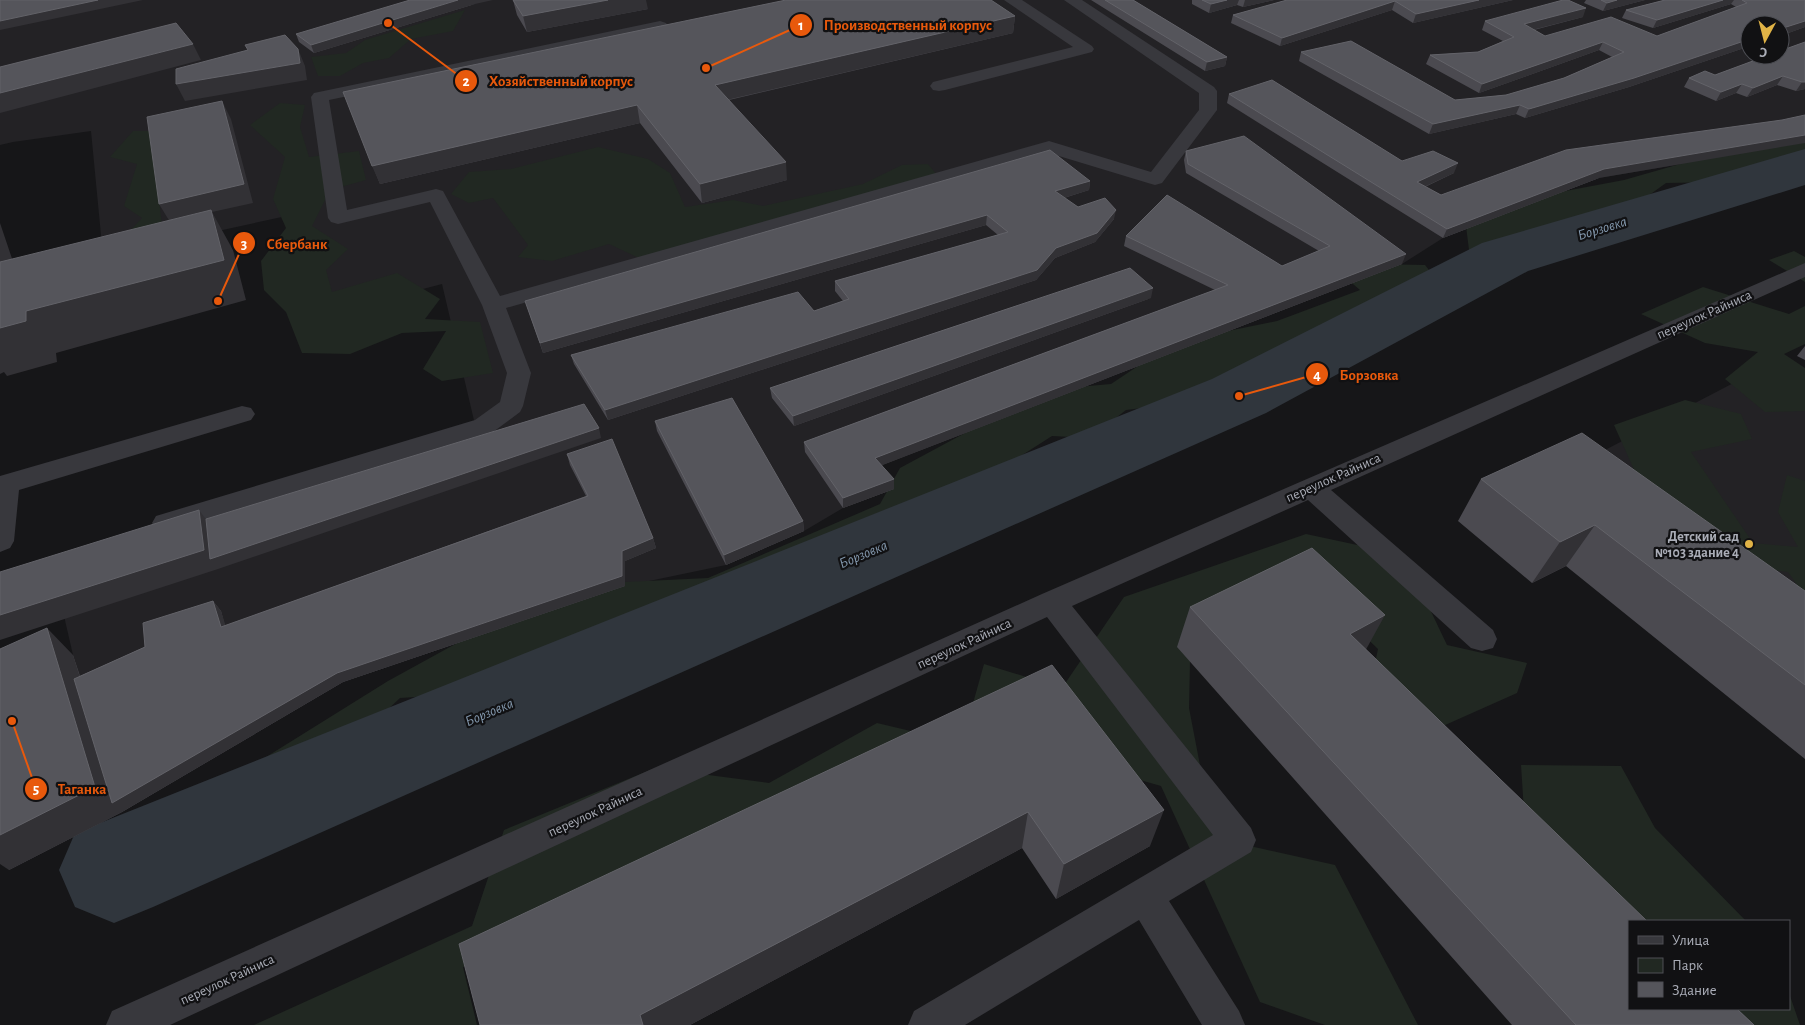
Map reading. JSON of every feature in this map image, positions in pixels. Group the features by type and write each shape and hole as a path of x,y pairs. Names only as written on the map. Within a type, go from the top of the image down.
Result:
{"street":[{"path":"939,86 1086,49 1012,0"},
{"path":"493,305 1049,147 1155,179 1208,110 1208,91 1072,0"},
{"path":"142,530 484,426 511,406 519,373 493,305 436,195 338,218 320,97 680,22"},
{"name":"переулок Райниса","path":"126,1025 1052,602 1805,269"},
{"path":"0,542 6,484 242,414"},
{"path":"1311,487 1482,639"},
{"path":"928,1025 1238,840 1052,602"},
{"path":"1145,896 1224,1025"}],"shaded area":[{"path":"0,0 1805,0 1805,143 1599,178 1443,238 1402,264 876,467 894,489 843,508 804,531 726,565 625,586 343,682 122,812 73,655 64,616 480,446 442,284 320,316 291,215 103,256 91,131 0,145"},
{"name":"Детский сад №103 здание 4","path":"1768,365 1805,386 1805,625 1582,462"}],"green space":[{"path":"465,10 453,31 411,39 389,58 363,63 340,76 318,76 311,57 346,53 365,40"},
{"path":"280,103 305,105 300,127 309,157 359,151 366,180 330,190 312,226 348,249 326,270 332,292 397,273 440,299 425,319 480,322 493,373 442,381 423,369 446,331 402,333 350,354 302,353 286,312 264,290 261,261 286,228 273,199 285,157 250,125"},
{"path":"133,131 151,131 162,225 122,239 142,218 124,206 137,164 110,157"},
{"path":"1805,141 1805,169 1739,171 1723,182 1666,183 1634,206 1539,232 1519,248 1469,250 1464,210 1624,180 1722,152"},
{"path":"598,147 648,159 670,173 685,207 733,200 763,206 863,184 902,165 928,164 943,182 654,265 609,244 552,261 518,257 528,245 493,198 469,203 451,194 469,172 511,169"},
{"path":"1794,251 1805,257 1805,282 1769,260"},
{"path":"1373,264 1425,265 1437,280 1175,404 1126,410 1090,438 1052,436 941,507 824,557 796,588 702,635 623,618 445,695 400,698 254,836 145,888 157,825 388,681 563,585 708,578 880,504 900,468 1045,390 1111,384 1174,342 1277,321 1360,290 1332,266"},
{"path":"1703,287 1789,314 1805,306 1805,344 1784,354 1805,368 1805,411 1765,412 1725,379 1758,352 1705,343 1641,314"},
{"path":"1685,400 1741,414 1752,439 1691,452 1753,543 1798,547 1778,512 1787,475 1805,481 1805,596 1788,572 1694,560 1645,494 1614,425"},
{"path":"1306,534 1404,555 1447,645 1527,663 1517,693 1425,734 1370,687 1378,649 1323,596 1191,615 1189,708 1214,838 1335,865 1418,1025 1325,1025 1260,1002 1161,786 1119,774 970,714 984,664 1062,688 1124,597"},
{"path":"877,723 919,733 717,885 463,967 477,1025 254,1025 472,926 504,830 655,768 769,783"},
{"path":"1521,765 1621,766 1655,828 1745,920 1628,920 1526,842"},
{"path":"1790,996 1800,1025 1707,1025 1692,1010 1790,1010"}],"building":[{"path":"0,0 98,0 0,21"},
{"path":"410,0 458,0 311,45 296,34"},
{"path":"513,0 608,0 523,16"},
{"path":"786,0 991,0 1015,16 715,85 786,162 700,184 637,105 372,166 343,92"},
{"path":"1105,0 1133,0 1227,57 1207,62"},
{"path":"1202,0 1227,0 1211,4"},
{"path":"1287,0 1479,0 1416,14 1395,1 1282,38 1233,15"},
{"path":"1568,0 1586,8 1524,24 1545,36 1611,17 1657,36 1747,3 1742,0 1805,0 1805,21 1790,26 1790,15 1740,15 1740,42 1634,78 1529,109 1520,105 1433,124 1301,52 1351,41 1455,100 1506,95 1564,78 1624,52 1603,42 1482,84 1430,55 1478,52 1514,37 1485,21"},
{"path":"1601,0 1617,0 1607,3"},
{"path":"1665,0 1723,0 1657,20 1626,10"},
{"path":"176,23 193,44 0,93 0,67"},
{"path":"285,35 298,49 300,63 176,84 176,69 248,50 245,45"},
{"path":"1805,42 1805,82 1783,76 1753,88 1742,84 1721,92 1689,78 1705,71 1715,75 1742,65 1790,65 1790,47"},
{"path":"1272,80 1402,161 1433,151 1458,163 1417,182 1441,195 1566,150 1782,120 1805,115 1805,135 1604,169 1447,229 1229,94"},
{"path":"222,101 244,184 159,204 147,117"},
{"path":"1244,136 1406,254 875,458 894,479 843,498 804,442 1228,285 1126,236 1167,195 1282,266 1330,246 1188,164 1186,151"},
{"path":"1050,150 1090,181 1055,191 1078,207 1105,198 1116,210 1097,233 1056,248 1037,270 605,410 571,355 798,292 814,311 849,299 835,281 1008,232 987,215 540,343 525,301"},
{"path":"211,210 224,260 26,311 26,321 0,328 0,262"},
{"path":"1130,268 1153,288 793,416 770,388"},
{"path":"732,398 803,521 724,555 655,421"},
{"path":"584,404 599,428 210,559 206,519"},
{"path":"1582,433 1805,591 1805,685 1595,525 1560,542 1481,479"},
{"path":"612,439 653,538 622,551 622,576 337,673 112,803 74,679 145,647 143,623 213,601 221,627 588,496 567,454"},
{"path":"199,510 204,550 0,615 0,572"},
{"path":"1312,548 1385,615 1350,634 1646,920 1628,920 1628,1010 1738,1010 1754,1025 1576,1025 1190,607"},
{"path":"47,628 95,787 0,835 0,649"},
{"path":"1052,665 1164,810 1064,864 1028,812 640,1015 643,1025 480,1025 459,944"}],"waterway":[{"name":"Борзовка","path":"114,870 1239,396 1505,257 1805,166"}],"place":[{"name":"Хозяйственный корпус","path":"388,23"},
{"name":"Производственный корпус","path":"706,68"},
{"name":"Сбербанк","path":"218,301"},
{"name":"Борзовка","path":"1239,396"},
{"name":"Детский сад №103 здание 4","path":"1749,544"},
{"name":"Таганка","path":"12,721"}]}
